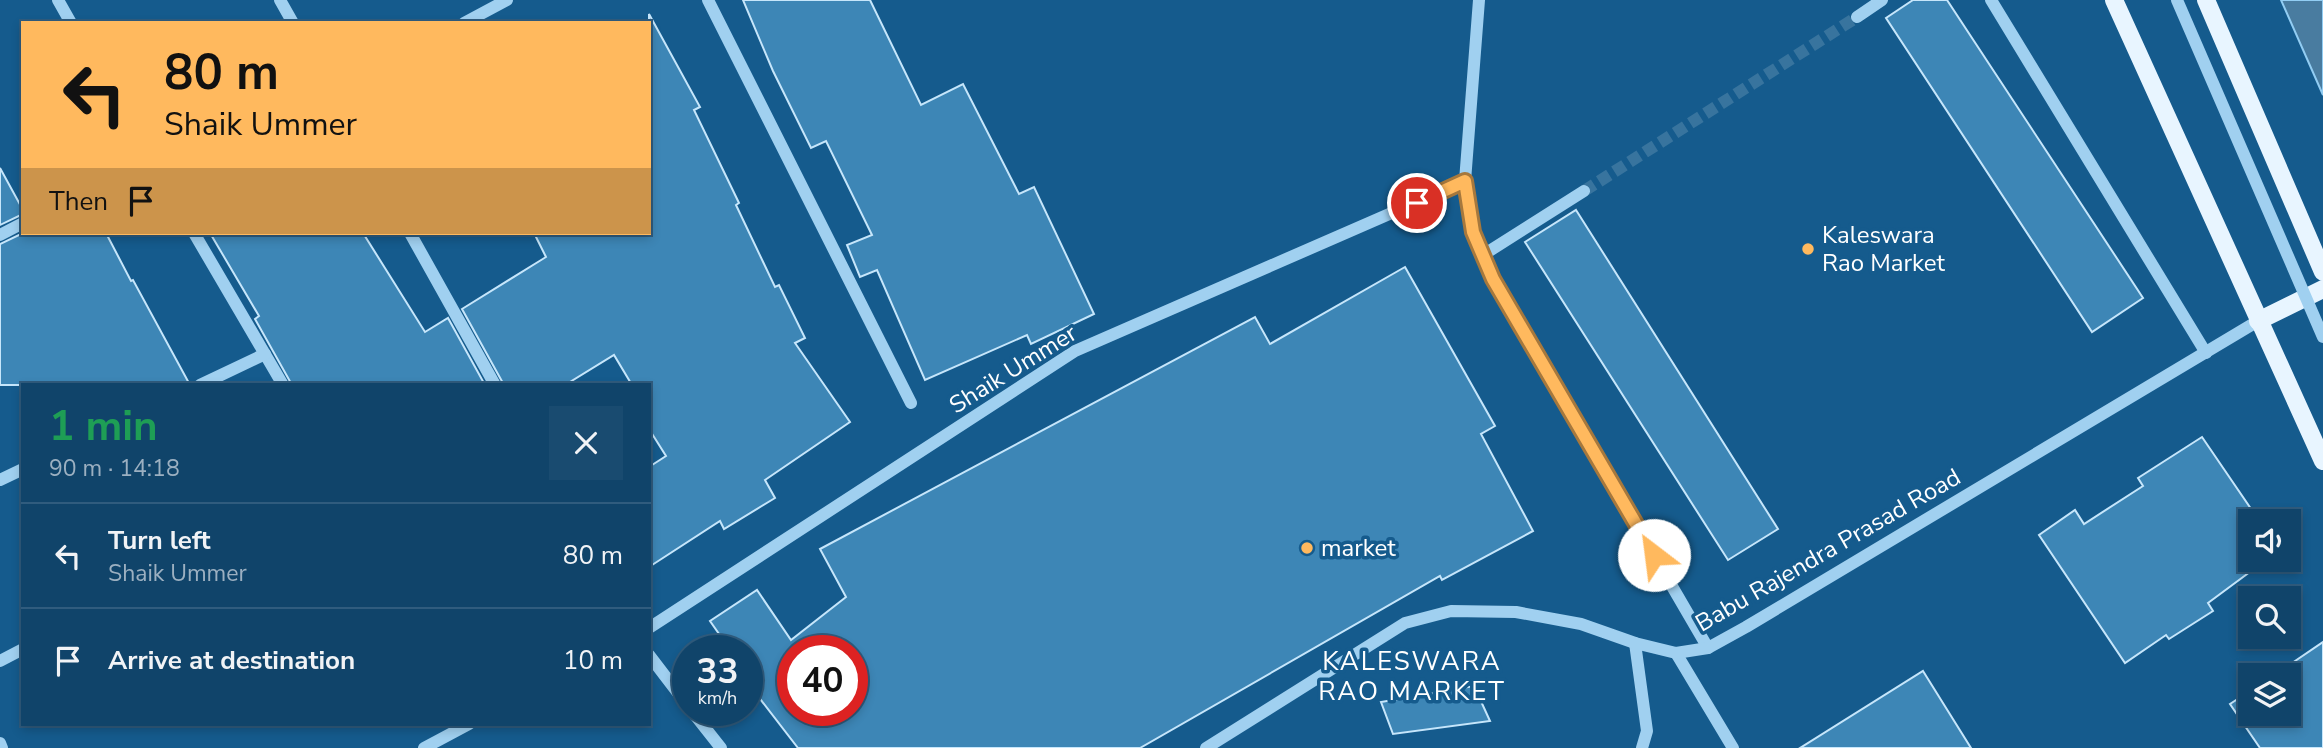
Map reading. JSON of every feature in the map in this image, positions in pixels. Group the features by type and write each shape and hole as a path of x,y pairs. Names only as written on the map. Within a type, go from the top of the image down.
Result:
{"main road":[{"path":"2114,0 2323,461"},
{"path":"2206,0 2323,272"},
{"path":"2258,321 2323,289"}],"street":[{"path":"58,0 70,21"},
{"path":"280,0 292,21"},
{"path":"468,21 507,0"},
{"path":"708,0 911,403"},
{"path":"1479,0 1465,181 1473,232 1500,291 1708,648"},
{"path":"1857,17 1882,0"},
{"path":"1991,0 2206,352"},
{"path":"2177,0 2323,337"},
{"name":"Shaik Ummer","path":"651,627 1075,351 1465,181"},
{"path":"1483,255 1584,191"},
{"path":"0,235 21,224"},
{"path":"195,235 282,383"},
{"path":"411,235 494,383"},
{"name":"Babu Rajendra Prasad Road","path":"1206,748 1405,623 1451,611 1517,612 1581,624 1635,643 1676,653 1708,648 2258,321"},
{"path":"204,383 265,354"},
{"path":"0,480 21,470"},
{"path":"1635,643 1647,731 1642,748"},
{"path":"0,661 21,650"},
{"path":"1676,653 1733,748"},
{"path":"651,658 672,685"},
{"path":"424,748 465,726"},
{"path":"704,726 721,748"},
{"path":"0,743 2,748"}],"water":[{"path":"2281,0 2323,0 2323,95"}],"building":[{"path":"743,0 870,0 921,105 963,84 1019,194 1034,187 1094,314 1031,344 1027,335 925,380 877,270 860,277 847,245 872,235 826,141 811,148 773,71"},
{"path":"1913,0 1947,0 2143,298 2092,332 1886,18"},
{"path":"649,14 700,107 694,110 739,203 736,205 775,287 779,285 805,338 795,343 850,422 765,480 775,498 724,529 720,521 651,566 651,466 666,456 651,432 651,383 631,383 614,355 568,383 503,383 462,309 546,257 535,235 651,235"},
{"path":"0,168 21,206 21,215 0,225"},
{"path":"1576,210 1778,529 1728,560 1525,242"},
{"path":"21,234 107,235 189,383 0,385 0,244"},
{"path":"211,235 364,235 425,332 448,318 484,383 291,383 255,319 259,316"},
{"path":"1405,267 1495,426 1481,434 1533,531 1442,580 1440,576 1140,748 798,748 781,726 868,726 868,635 797,635 846,597 820,549 1255,317 1270,344"},
{"path":"2202,437 2251,509 2238,509 2238,572 2250,572 2208,603 2213,611 2169,639 2166,635 2125,663 2039,535 2075,510 2084,524 2143,486 2138,478"},
{"path":"757,590 788,635 777,635 777,721 763,703 763,635 720,635 710,621"},
{"path":"2323,642 2323,748 2260,748 2245,726 2301,726 2301,663 2292,663"},
{"path":"1923,671 1971,748 1800,748"},
{"path":"1474,686 1490,721 1393,734 1381,702"},
{"path":"2238,699 2238,716 2230,704"}],"tunnel":[{"path":"1584,191 1857,17"}],"place":[{"name":"Kaleswara Rao Market","path":"1808,249"},
{"name":"market","path":"1307,548"}],"district":[{"name":"KALESWARA RAO MARKET","path":"1412,676"}],"route":[{"path":"1417,203 1465,181 1473,232 1493,279 1654,555"}]}
